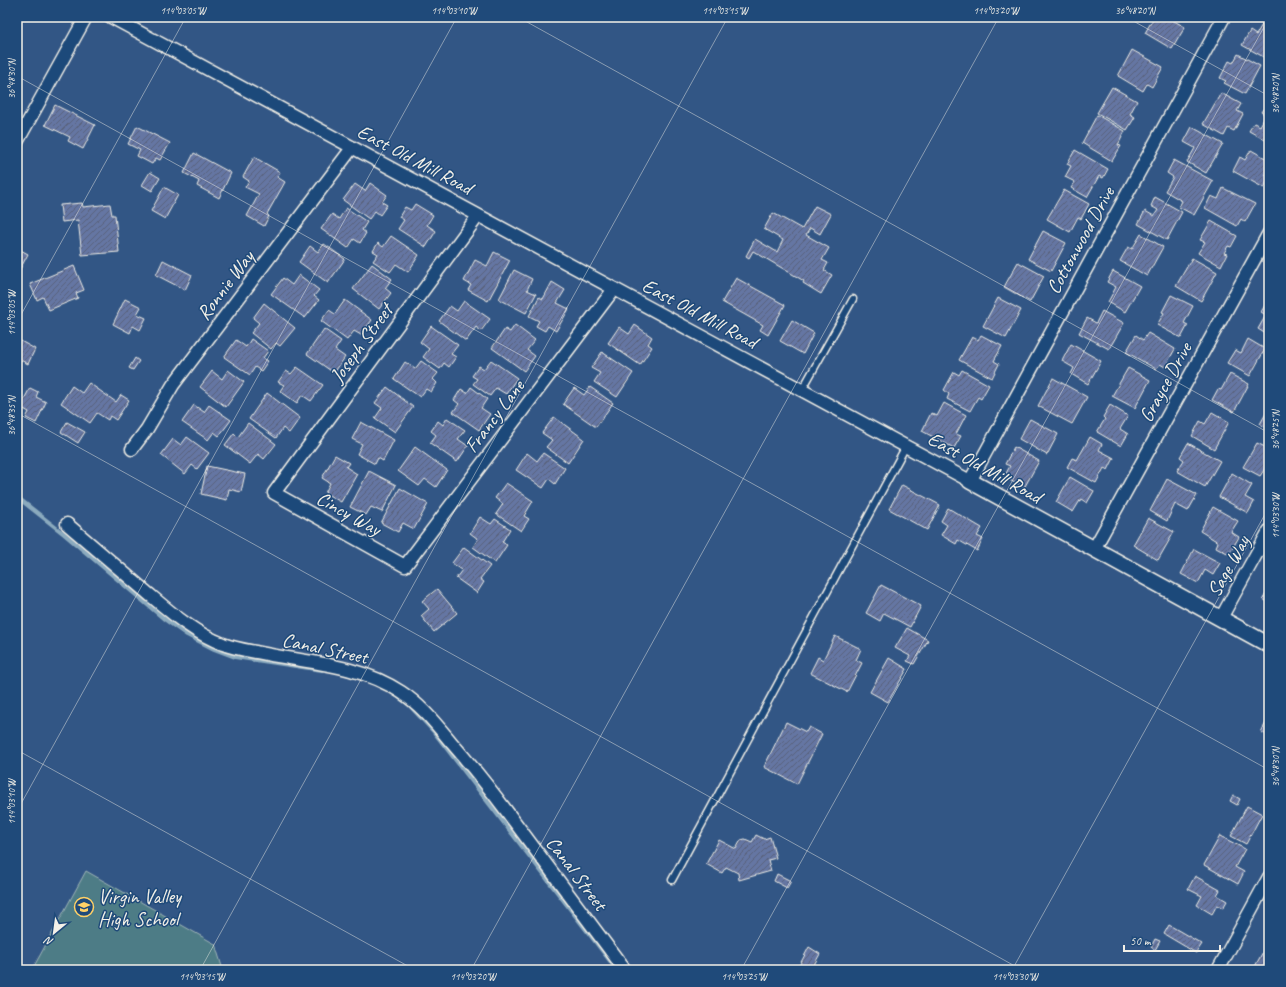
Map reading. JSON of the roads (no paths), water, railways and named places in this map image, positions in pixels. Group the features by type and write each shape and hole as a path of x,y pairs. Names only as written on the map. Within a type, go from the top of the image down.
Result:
{"street":[{"path":"17,142 86,17"},
{"name":"East Old Mill Road","path":"111,17 906,446 1269,645"},
{"name":"Cottonwood Drive","path":"970,481 1224,17"},
{"name":"Ronnie Way","path":"132,449 147,429 173,385 352,148"},
{"name":"Joseph Street","path":"274,493 478,216"},
{"name":"Grayce Drive","path":"1094,549 1269,233"},
{"name":"Francy Lane","path":"405,566 614,289"},
{"name":"Cincy Way","path":"274,493 405,566"},
{"name":"Canal Street","path":"67,524 156,600 201,634 225,645 275,656 349,669 385,683 414,701 476,771 625,970"},
{"name":"Sage Way","path":"1221,618 1269,531"},
{"path":"1218,970 1269,877"}],"lane":[{"path":"802,390 852,299"},
{"path":"672,880 906,446"}],"waterway":[{"path":"17,497 64,534 163,618 187,635 214,649 235,657 322,670"},
{"path":"394,694 409,705 434,732 617,970"}],"place":[{"name":"Virgin Valley High School","path":"84,907"}]}
